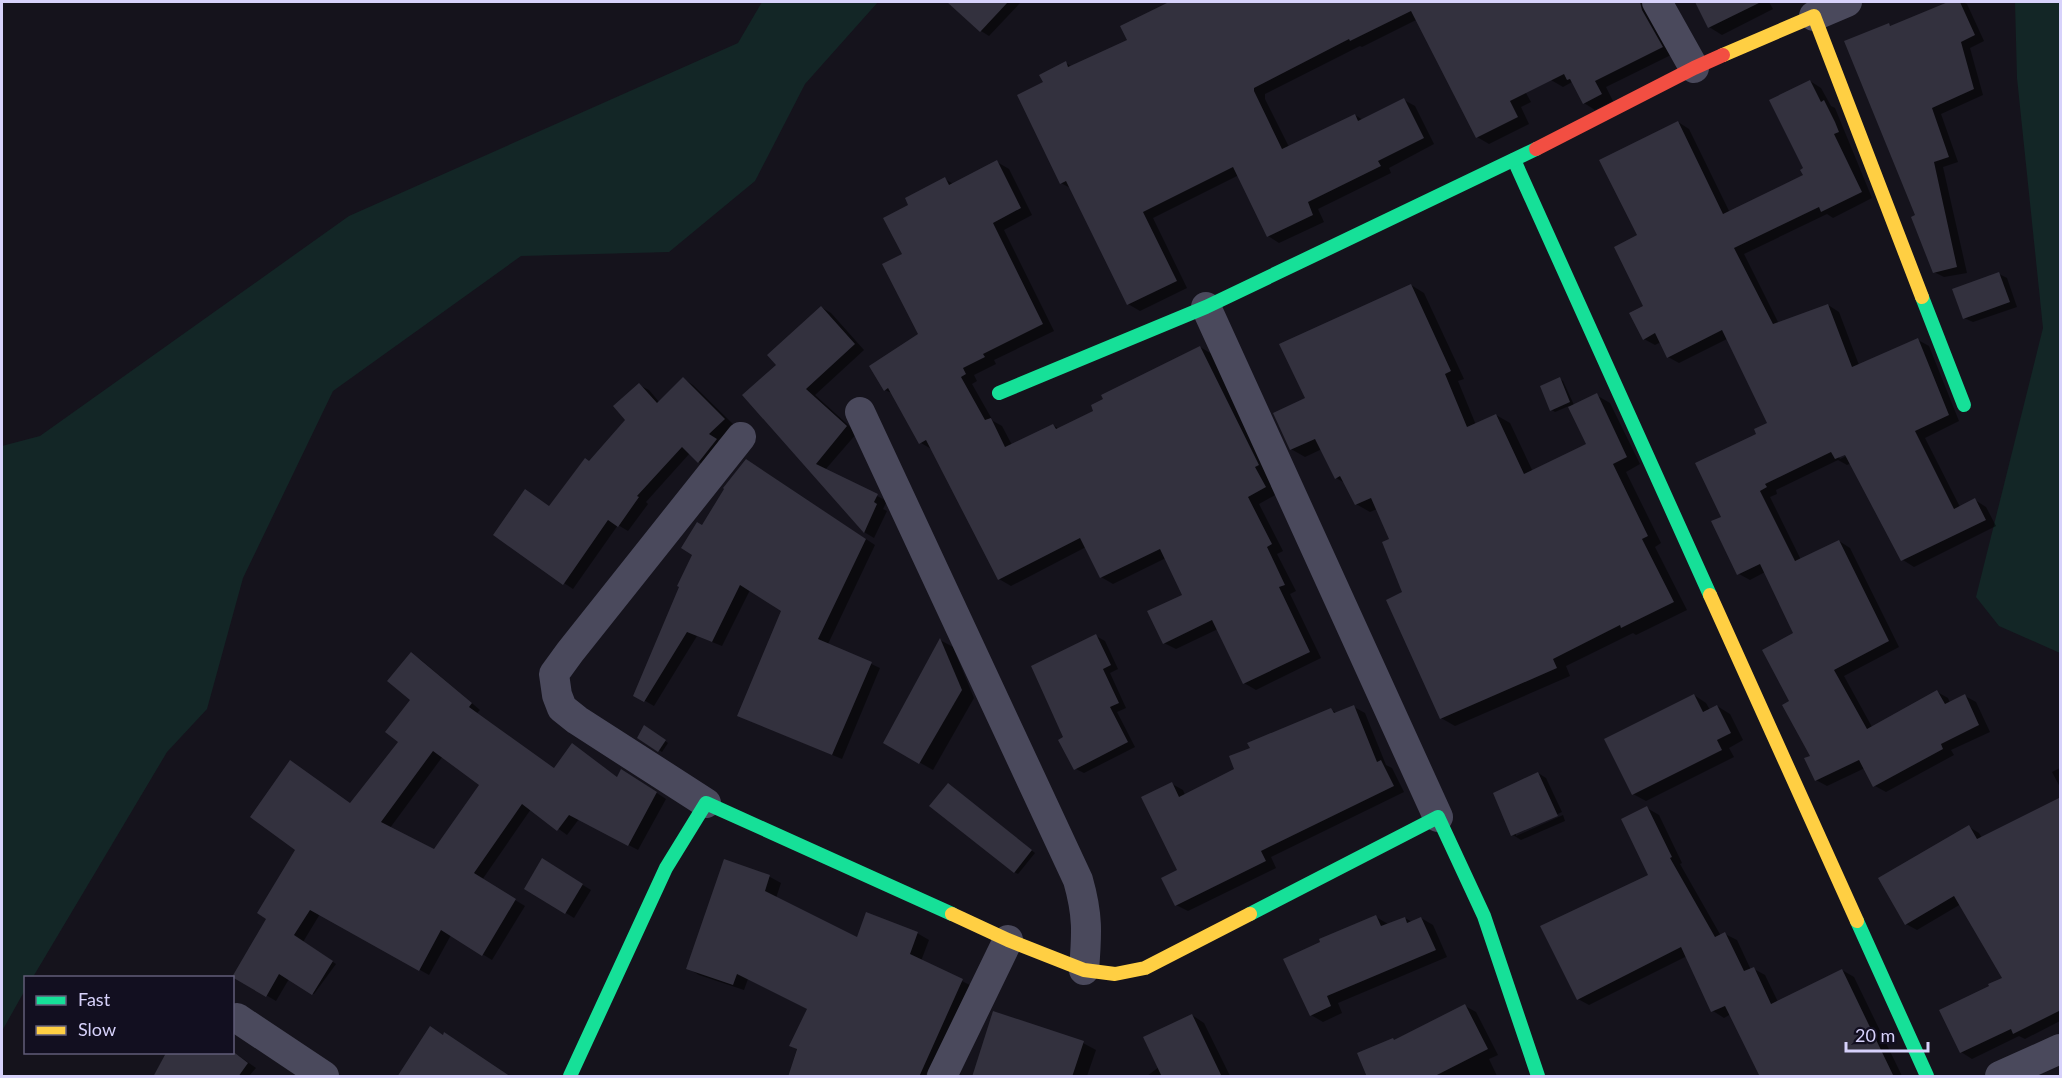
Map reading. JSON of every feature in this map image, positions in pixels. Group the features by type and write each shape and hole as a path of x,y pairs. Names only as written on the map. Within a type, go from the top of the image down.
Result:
{"street":[{"path":"1657,2 1694,68"},
{"path":"999,393 1206,307 1514,160 1694,68 1847,2"},
{"path":"1814,16 1964,405"},
{"path":"1514,160 1927,1077"},
{"path":"1206,307 1484,916 1538,1077"},
{"path":"860,412 1078,880 1088,926 1084,969"},
{"path":"741,437 554,674 557,695 562,708 706,803 1008,940 1084,969 1115,974 1145,968 1438,817"},
{"path":"570,1077 666,868 706,803"},
{"path":"942,1077 1008,940"},
{"path":"237,1018 324,1077"},
{"path":"2000,1077 2061,1049"}],"green space":[{"path":"762,2 878,2 805,84 755,181 669,252 521,256 333,391 243,578 207,709 167,752 34,976 24,976 24,992 2,1031 2,446 40,436 349,216 738,43"},
{"path":"2015,2 2060,2 2060,653 1999,626 1976,597 2043,328 2017,78"}],"building":[{"path":"947,2 1008,2 980,32"},
{"path":"1169,2 1640,2 1642,10 1663,47 1595,81 1602,94 1583,104 1570,79 1567,80 1564,74 1510,101 1518,117 1476,138 1411,11 1350,41 1349,39 1254,88 1282,149 1355,114 1358,121 1404,98 1424,138 1378,161 1381,166 1308,202 1313,215 1267,237 1233,167 1143,212 1177,281 1127,305 1066,181 1060,184 1017,95 1043,82 1039,75 1066,61 1068,67 1127,40 1120,26"},
{"path":"1695,2 1761,2 1708,28"},
{"path":"1948,2 1960,2 1975,35 1961,42 1974,89 1932,108 1949,157 1934,162 1957,267 1933,273 1911,217 1915,215 1844,41 1889,23 1890,26"},
{"path":"1810,80 1821,102 1824,100 1835,122 1839,132 1834,134 1862,192 1821,212 1819,207 1734,248 1773,324 1828,304 1852,367 1918,338 1949,415 1915,431 1954,509 1975,498 1986,520 1901,561 1845,455 1835,459 1831,452 1765,484 1767,487 1760,491 1795,561 1839,540 1889,641 1834,670 1867,729 1937,690 1945,704 1965,694 1979,725 1941,744 1943,749 1873,787 1859,760 1815,781 1804,758 1810,756 1782,705 1789,701 1762,650 1793,633 1760,564 1737,575 1711,521 1721,517 1695,463 1756,434 1754,429 1767,423 1722,330 1667,358 1655,333 1643,340 1629,313 1643,306 1614,247 1637,235 1599,160 1678,121 1723,214 1803,175 1800,170 1803,168 1769,100"},
{"path":"997,160 1021,208 993,223 1043,324 983,354 985,357 963,368 966,374 961,377 985,420 991,418 1005,447 1053,424 1056,429 1093,411 1091,405 1103,399 1101,395 1200,346 1259,465 1255,467 1266,487 1248,497 1272,544 1267,547 1285,585 1279,587 1310,652 1243,684 1212,620 1163,644 1147,611 1182,595 1160,549 1100,578 1080,538 998,580 926,440 919,444 888,388 884,391 869,366 918,334 882,264 902,254 883,218 908,205 905,198 945,177 949,185"},
{"path":"1999,272 2010,302 1963,319 1952,289"},
{"path":"1411,284 1451,371 1445,374 1467,427 1496,414 1524,474 1586,444 1568,407 1597,393 1627,457 1613,464 1648,536 1642,539 1674,602 1621,628 1620,625 1553,659 1557,668 1440,719 1386,600 1402,592 1382,542 1389,539 1371,498 1355,505 1340,476 1335,479 1315,439 1290,450 1273,413 1305,398 1279,344"},
{"path":"821,306 855,344 806,389 847,426 816,464 878,494 874,502 877,504 864,533 742,395 776,365 767,355"},
{"path":"683,377 725,419 709,434 717,439 698,463 682,447 637,496 639,497 618,527 608,520 563,585 493,535 525,489 549,506 585,458 589,461 625,420 613,406 639,383 657,403"},
{"path":"1560,377 1570,402 1550,411 1540,386"},
{"path":"746,459 866,539 818,639 872,662 832,755 737,716 781,611 740,585 712,642 687,632 644,702 633,696 679,587 677,586 692,555 681,548 697,522 702,525 723,488"},
{"path":"1096,634 1111,665 1103,669 1119,703 1110,707 1128,742 1074,770 1058,740 1063,737 1031,666"},
{"path":"940,638 962,690 919,764 883,743"},
{"path":"411,652 472,703 469,707 554,768 572,743 617,777 621,769 657,792 628,846 569,815 557,831 522,804 474,873 516,899 482,956 441,930 419,971 310,910 294,935 333,961 312,995 279,974 266,997 233,976 266,919 257,913 295,850 250,817 290,760 350,803 398,742 385,732 410,700 387,681","holes":["433,751 479,785 434,849 381,822"]},
{"path":"1694,694 1703,712 1717,705 1731,733 1717,740 1722,750 1632,795 1604,739"},
{"path":"1354,705 1377,762 1381,760 1394,786 1261,851 1266,861 1175,906 1161,878 1177,870 1141,797 1172,782 1179,797 1234,769 1229,756 1250,748 1247,743 1331,708 1334,713"},
{"path":"644,725 666,740 658,752 637,738"},
{"path":"1538,772 1558,816 1511,836 1493,793"},
{"path":"948,783 1032,850 1014,873 929,806"},
{"path":"2061,797 2061,1010 2013,1034 2011,1029 1960,1053 1939,1010 2002,978 1954,896 1905,925 1878,878 1969,825 1977,839"},
{"path":"1647,806 1672,857 1670,858 1715,937 1725,932 1744,971 1754,967 1771,1004 1842,969 1894,1077 1760,1077 1725,1006 1711,1012 1681,947 1577,1000 1540,926 1648,875 1621,819"},
{"path":"542,858 583,884 565,914 524,889"},
{"path":"724,859 770,875 765,891 857,937 866,912 918,932 910,954 963,979 919,1077 788,1077 797,1049 789,1046 807,1009 737,974 733,985 686,969"},
{"path":"1376,915 1381,926 1405,917 1407,923 1421,917 1436,950 1327,996 1331,1006 1310,1016 1283,959 1320,942 1319,939"},
{"path":"1465,1004 1488,1049 1433,1077 1367,1077 1357,1053 1393,1038 1394,1040"},
{"path":"993,1011 1084,1041 1072,1077 972,1077"},
{"path":"1192,1014 1222,1077 1162,1077 1143,1037"},
{"path":"430,1026 443,1035 444,1032 511,1077 397,1077"},
{"path":"235,1053 248,1063 238,1077 153,1077 165,1054"}],"traffic: fast":[{"path":"999,393 1206,307 1536,149"},
{"path":"1514,160 1710,595"},
{"path":"1922,297 1964,405"},
{"path":"570,1076 666,868 706,803 952,914"},
{"path":"1250,914 1438,817 1484,916 1538,1076"},
{"path":"1857,921 1927,1076"}],"traffic: slow":[{"path":"1723,55 1814,16 1922,297"},
{"path":"1710,595 1857,921"},
{"path":"952,914 1008,940 1084,970 1115,974 1145,968 1250,914"}],"traffic: jam":[{"path":"1536,149 1723,55"}]}
